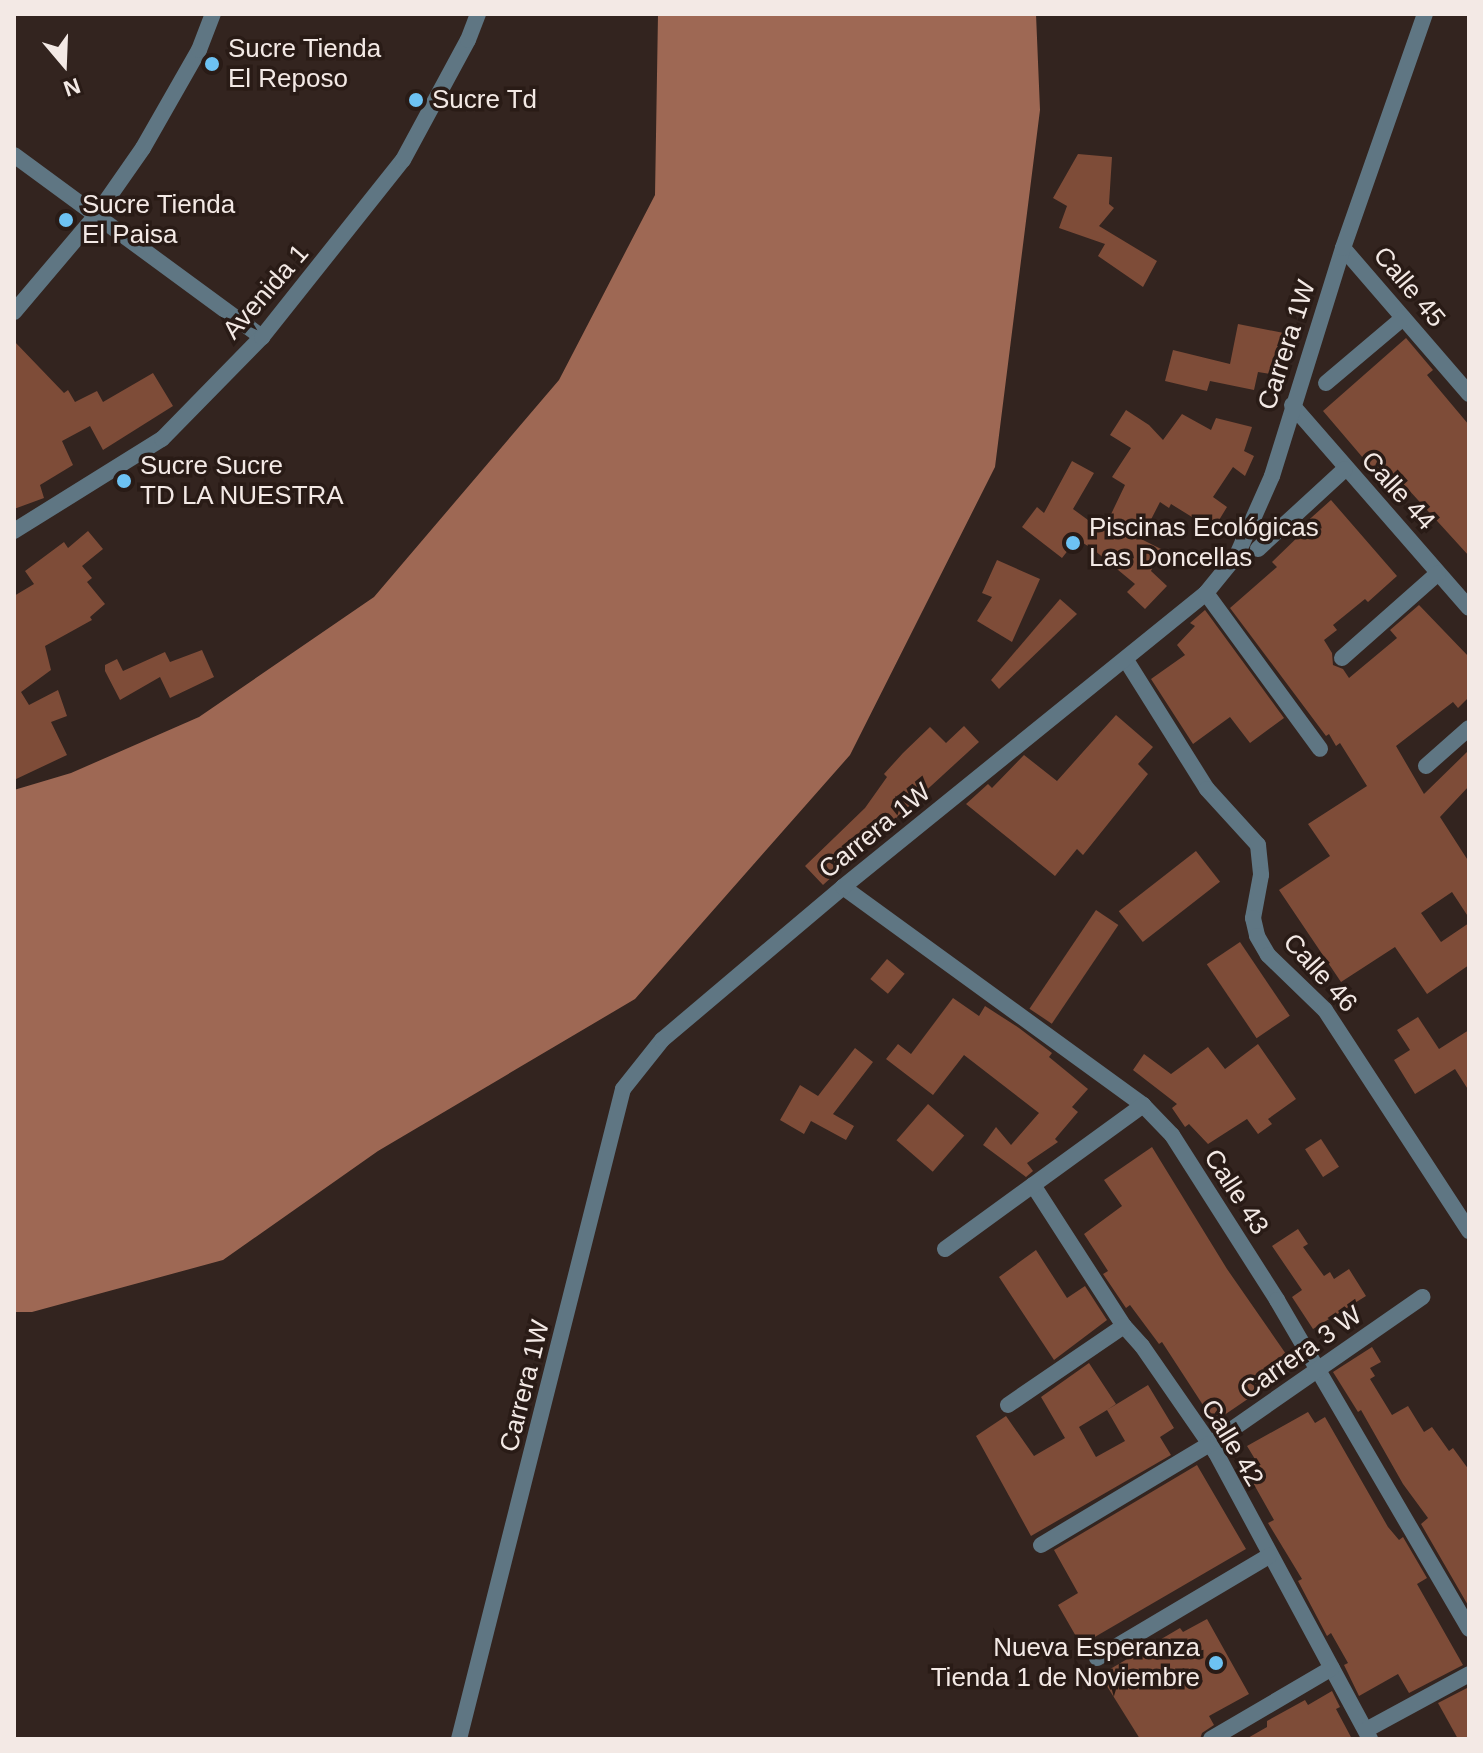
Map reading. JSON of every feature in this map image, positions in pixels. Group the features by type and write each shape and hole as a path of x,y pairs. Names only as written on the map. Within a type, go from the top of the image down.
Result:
{"street":[{"path":"14,312 97,214 164,111 199,50 213,14"},
{"name":"Avenida 1","path":"14,531 162,439 262,337 403,160 468,40 478,14"},
{"name":"Carrera 1W","path":"459,1739 623,1089 662,1040 843,887 1206,593 1237,555 1261,507 1343,248 1425,14"},
{"path":"14,155 262,337"},
{"name":"Calle 45","path":"1343,248 1469,394"},
{"path":"1326,383 1403,318"},
{"name":"Calle 44","path":"1292,405 1469,608"},
{"path":"1258,549 1345,469"},
{"path":"1342,658 1438,573"},
{"path":"1206,593 1320,749"},
{"name":"Calle 46","path":"1126,660 1207,789 1258,845 1261,875 1253,918 1257,936 1268,955 1325,1010 1469,1231"},
{"path":"1426,766 1469,728"},
{"name":"Calle 43","path":"843,887 1143,1105 1172,1135 1317,1370 1469,1629"},
{"path":"945,1249 1143,1105"},
{"name":"Calle 42","path":"1033,1185 1124,1326 1142,1346 1210,1444 1368,1735"},
{"name":"Carrera 3 W","path":"1041,1545 1210,1444 1312,1377 1317,1370 1422,1297"},
{"path":"1008,1405 1124,1326"},
{"path":"1097,1658 1269,1556"},
{"path":"1211,1739 1332,1668"},
{"path":"1368,1735 1469,1674"}],"shaded area":[{"path":"658,14 1036,14 1040,110 995,467 850,755 635,999 378,1151 223,1260 32,1312 14,1312 14,790 71,773 199,717 374,597 559,380 655,195"}],"building":[{"path":"1078,154 1112,157 1109,204 1114,208 1099,226 1157,261 1143,287 1098,256 1105,244 1059,228 1067,206 1053,198"},
{"path":"1238,324 1289,334 1282,376 1258,372 1254,390 1210,381 1207,391 1165,381 1173,350 1230,364"},
{"path":"1406,338 1433,370 1427,375 1469,425 1469,556 1397,477 1387,486 1323,411"},
{"path":"14,341 64,393 68,390 75,402 97,391 103,402 153,373 173,406 103,450 90,426 62,441 73,465 40,485 44,498 14,509"},
{"path":"1126,410 1149,425 1163,440 1182,414 1211,430 1216,418 1252,427 1244,451 1254,456 1245,476 1233,467 1213,497 1227,507 1213,530 1171,504 1169,508 1160,502 1141,539 1161,549 1151,571 1167,586 1145,609 1127,592 1135,584 1094,550 1077,539 1062,558 1022,527 1037,507 1044,513 1072,461 1094,473 1073,509 1103,531 1125,485 1112,477 1131,448 1110,435"},
{"path":"1331,500 1397,576 1368,602 1365,599 1333,625 1337,630 1324,640 1332,653 1333,665 1343,669 1349,678 1397,638 1390,630 1419,605 1469,657 1469,697 1458,708 1453,702 1396,746 1424,794 1469,750 1469,786 1440,817 1469,862 1469,918 1452,892 1421,913 1441,942 1469,923 1469,965 1427,994 1395,947 1341,982 1279,890 1330,856 1308,824 1367,786 1340,743 1336,746 1329,734 1326,736 1230,608 1277,567 1272,562 1305,530 1302,526"},
{"path":"88,531 103,549 82,566 92,578 87,582 105,604 90,617 92,620 45,646 51,670 21,692 29,705 58,690 67,716 51,722 67,755 14,780 14,596 34,584 25,571 64,542 68,548"},
{"path":"997,560 1040,579 1012,642 977,621 992,597 982,593"},
{"path":"1060,599 1077,614 999,689 991,680"},
{"path":"1205,610 1284,718 1250,743 1230,717 1193,744 1151,679 1185,655 1177,645 1195,626 1190,623"},
{"path":"202,650 214,677 170,698 160,677 120,700 105,671 105,665 117,659 123,671 165,652 170,662"},
{"path":"1116,715 1153,747 1138,764 1148,774 1083,855 1077,849 1055,876 966,804 988,784 992,788 1024,755 1057,781"},
{"path":"964,726 979,742 823,885 805,866 865,808 887,777 884,774 930,727 946,743"},
{"path":"1196,851 1220,882 1143,942 1119,911"},
{"path":"1096,910 1118,925 1052,1024 1029,1009"},
{"path":"1240,942 1290,1016 1257,1038 1207,964"},
{"path":"887,959 905,974 888,994 870,979"},
{"path":"953,998 979,1016 985,1006 1019,1028 1052,1053 1049,1057 1088,1089 1072,1107 1078,1112 1055,1139 1058,1142 1027,1163 1033,1171 1026,1177 983,1145 996,1127 1011,1145 1039,1113 964,1055 933,1095 886,1059 898,1044 911,1054"},
{"path":"1418,1017 1439,1049 1469,1030 1469,1091 1455,1069 1415,1094 1394,1060 1410,1050 1397,1030"},
{"path":"1258,1044 1296,1099 1268,1119 1272,1124 1258,1134 1247,1119 1208,1144 1189,1124 1185,1127 1172,1108 1177,1104 1133,1070 1144,1054 1171,1074 1208,1047 1225,1069"},
{"path":"855,1048 873,1062 833,1114 854,1126 846,1140 811,1121 804,1134 780,1120 800,1085 818,1096"},
{"path":"928,1104 964,1135 933,1172 897,1140"},
{"path":"1321,1139 1339,1167 1323,1177 1305,1149"},
{"path":"1152,1147 1227,1269 1295,1367 1214,1422 1162,1342 1159,1344 1130,1305 1126,1308 1103,1274 1108,1271 1084,1234 1122,1206 1104,1180"},
{"path":"1298,1229 1308,1244 1303,1247 1324,1276 1330,1272 1334,1279 1349,1269 1366,1296 1313,1329 1292,1297 1302,1290 1272,1246"},
{"path":"1036,1250 1067,1298 1085,1286 1107,1320 1054,1360 999,1277"},
{"path":"1372,1347 1381,1362 1370,1368 1375,1376 1370,1379 1392,1415 1408,1406 1424,1432 1432,1427 1449,1451 1453,1448 1469,1470 1469,1607 1421,1524 1428,1518 1403,1484 1361,1410 1358,1412 1333,1372"},
{"path":"1089,1363 1116,1404 1107,1410 1148,1385 1174,1428 1160,1437 1171,1455 1031,1536 976,1436 1006,1416 1034,1456 1065,1438 1041,1397","holes":["1107,1410 1125,1441 1096,1457 1079,1427"]},
{"path":"1308,1412 1315,1423 1325,1417 1388,1527 1399,1540 1403,1537 1427,1578 1417,1584 1463,1665 1409,1693 1398,1674 1359,1696 1344,1665 1348,1663 1331,1633 1327,1636 1298,1581 1302,1579 1268,1523 1274,1520 1252,1481 1264,1474 1247,1446"},
{"path":"1197,1465 1246,1549 1081,1645 1058,1605 1078,1593 1054,1550"},
{"path":"1207,1619 1249,1694 1209,1716 1214,1725 1202,1733 1200,1739 1140,1739 1100,1675 1180,1628 1183,1632"},
{"path":"1469,1687 1469,1739 1458,1739 1438,1703"},
{"path":"1332,1691 1340,1707 1336,1709 1352,1739 1246,1739 1267,1727 1267,1721 1305,1700 1308,1705"}],"place":[{"name":"Sucre Tienda El Reposo","path":"212,64"},
{"name":"Sucre Td","path":"416,100"},
{"name":"Sucre Tienda El Paisa","path":"66,220"},
{"name":"Sucre Sucre TD LA NUESTRA","path":"124,481"},
{"name":"Piscinas Ecológicas Las Doncellas","path":"1073,543"},
{"name":"Nueva Esperanza Tienda 1 de Noviembre","path":"1216,1663"}]}
